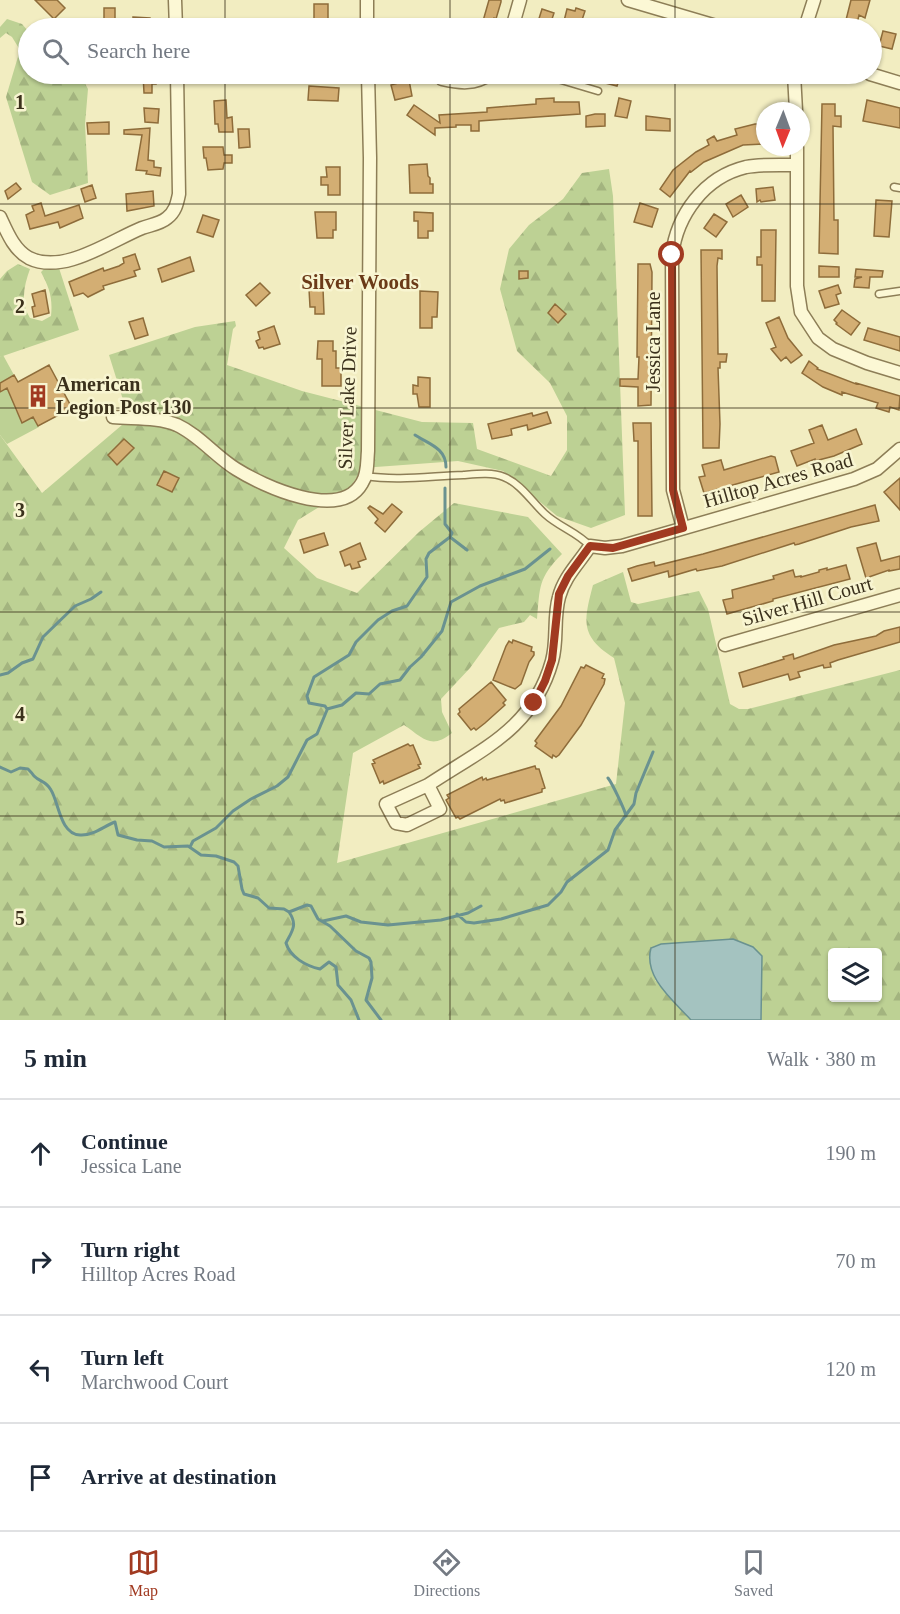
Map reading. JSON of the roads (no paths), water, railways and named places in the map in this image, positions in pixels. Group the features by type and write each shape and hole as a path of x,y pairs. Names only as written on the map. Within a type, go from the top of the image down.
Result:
{"street":[{"path":"175,0 176,18"},
{"path":"367,0 367,18"},
{"path":"515,18 520,0"},
{"path":"628,0 689,18"},
{"path":"808,18 814,0"},
{"path":"882,78 900,83"},
{"path":"0,217 11,239 24,255 35,260 49,262 76,258 144,227 165,220 174,210 179,194 177,84"},
{"name":"Silver Lake Drive","path":"113,417 162,421 178,426 236,469 271,488 298,496 324,500 343,498 358,489 365,476 368,451 368,84"},
{"path":"795,84 796,102"},
{"path":"797,156 797,286 798,299 804,317 818,338 833,349 900,373"},
{"name":"Jessica Lane","path":"683,528 673,490 672,255 674,241 691,204 718,179 744,168 797,165"},
{"name":"Hilltop Acres Road","path":"590,546 613,548 854,479 877,469 900,449"},
{"path":"429,785 504,736 534,703 552,660 559,594 568,576 590,546"},
{"name":"Silver Hill Court","path":"725,645 900,595"}],"lane":[{"path":"575,84 598,91"},
{"path":"879,294 900,291"},
{"path":"365,476 386,478 483,474 505,477 544,514 580,536 590,546"}],"water":[{"path":"733,939 753,947 762,956 761,1020 691,1020 668,996 655,978 651,969 651,948 661,944"}],"waterway":[{"path":"415,435 440,451 446,467"},
{"path":"445,488 445,524 452,533 450,537"},
{"path":"450,537 429,553 426,559 427,577 407,606 392,611 378,620 356,642 349,655 314,677 307,696 309,703 325,706 327,709 342,705 356,693 369,694 380,684 400,680 442,631 451,602 480,586 525,569 550,549"},
{"path":"450,537 467,550"},
{"path":"0,675 33,659 43,637 75,606 101,592"},
{"path":"190,847 193,841 216,828 233,811 277,786 288,777 307,740 317,734 327,710"},
{"path":"457,914 466,922 474,923 501,919 548,905 567,882 608,850 615,830 634,804 636,793 653,752"},
{"path":"0,767 11,772 20,768 28,769 47,785 54,796 64,824 73,833 89,834 115,822 118,835 152,841 164,847 188,846 201,855 216,856 234,862 238,866 244,894 258,898 269,908 284,909 289,912 307,905 311,906 318,919 330,926 356,951 369,958 372,978 366,1000 381,1020"},
{"path":"608,778 626,816"},
{"path":"323,921 346,916 361,922 388,925 441,920 468,913 481,906"},
{"path":"289,912 294,924 286,943 291,953 309,966 320,969 329,962 336,967 338,985 351,1000 359,1020"}],"place":[{"name":"American Legion Post 130","path":"38,396"}],"district":[{"name":"Silver Woods","path":"360,282"}]}
